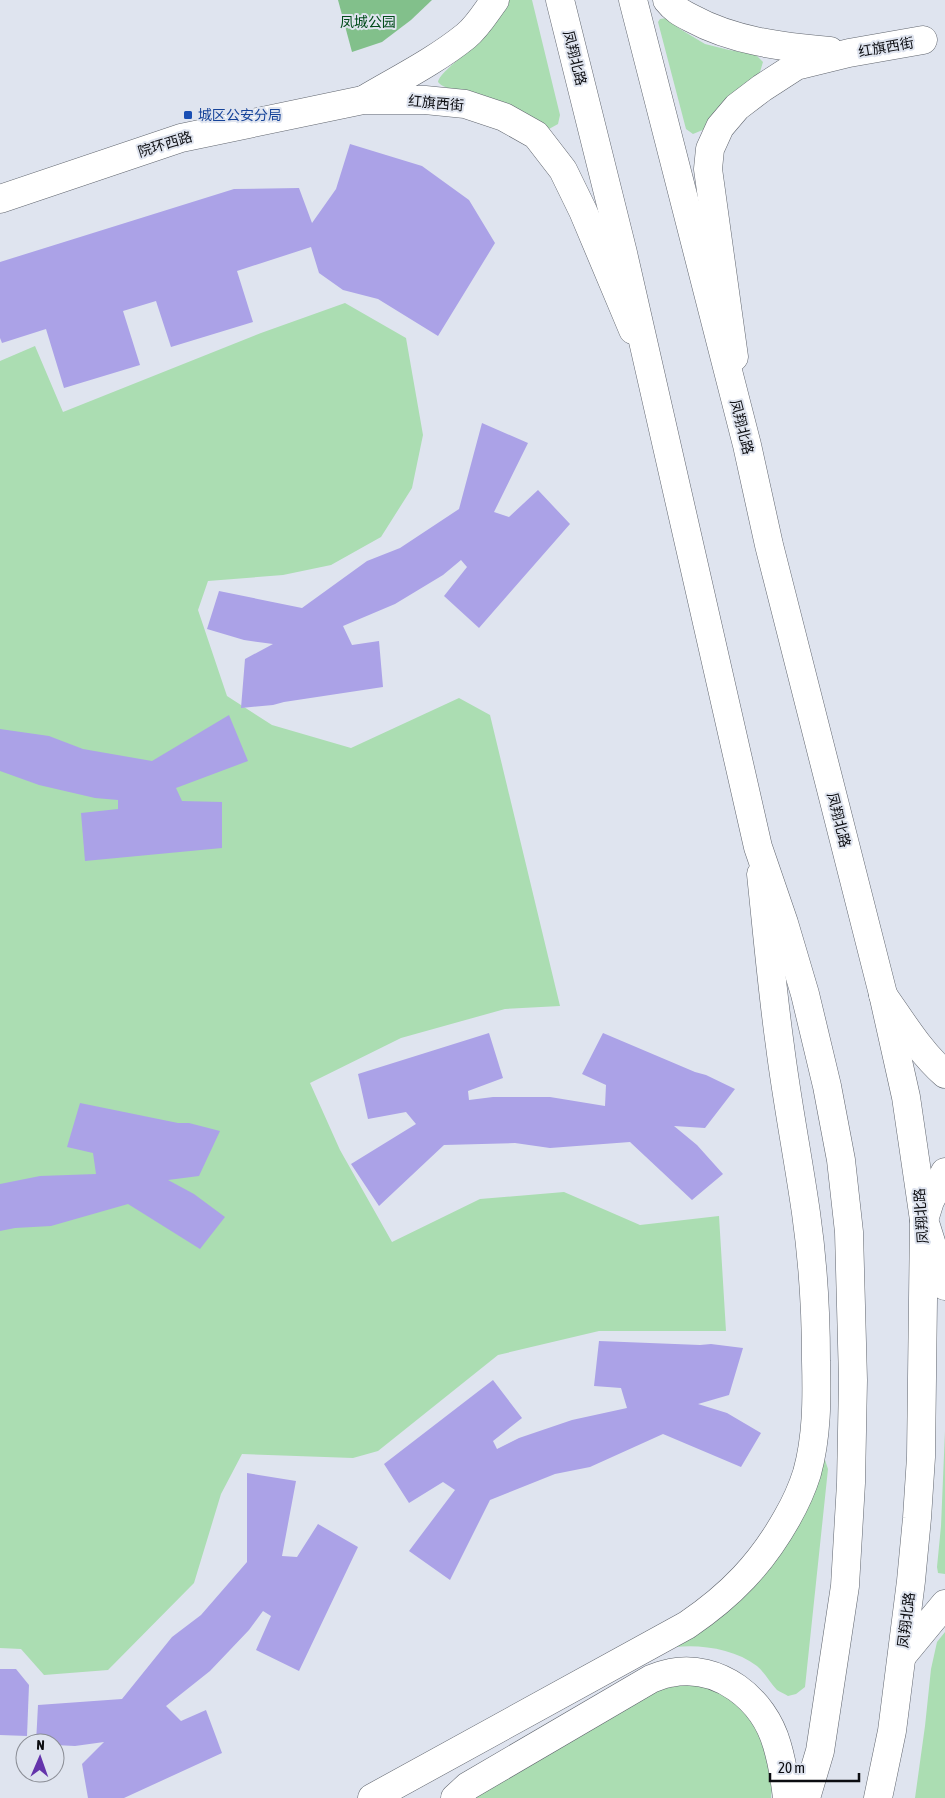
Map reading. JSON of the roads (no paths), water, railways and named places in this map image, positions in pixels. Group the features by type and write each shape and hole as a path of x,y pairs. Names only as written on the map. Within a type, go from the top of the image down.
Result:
{"main road":[{"name":"红旗西街","path":"363,100 435,58 466,35 495,0"},
{"name":"凤翔北路","path":"560,0 623,253 758,847"},
{"name":"凤翔北路","path":"634,0 883,994 906,1097 924,1220 921,1457 912,1572 892,1731 878,1798"},
{"name":"红旗西街","path":"667,0 673,8 699,23 738,37 792,48 849,53"},
{"name":"红旗西街","path":"747,446 708,169 710,149 720,126 737,108 762,88 796,66 849,53 923,40"},
{"name":"红旗西街","path":"363,100 425,100 465,104 504,117 536,135 563,170 575,194 647,362"},
{"name":"院环西路","path":"0,199 181,138 363,100"},
{"path":"372,1798 687,1625 713,1608 756,1565 773,1542 799,1493 806,1475 814,1435 816,1331 806,1215 780,1045 758,847"},
{"path":"758,847 784,923 805,994 825,1077 841,1160 849,1232 853,1380 851,1483 845,1586 820,1751 806,1798"},
{"path":"883,994 908,1031 936,1066 945,1074"},
{"path":"945,1172 930,1201 924,1220 945,1286"},
{"path":"902,1656 945,1604"},
{"path":"455,1798 468,1786 651,1678 684,1671 717,1676 732,1684 756,1706 768,1722 777,1744 787,1798"}],"place":[{"name":"城区公安分局","path":"188,115"}],"park label":[{"name":"凤城公园","path":"368,22"}]}
